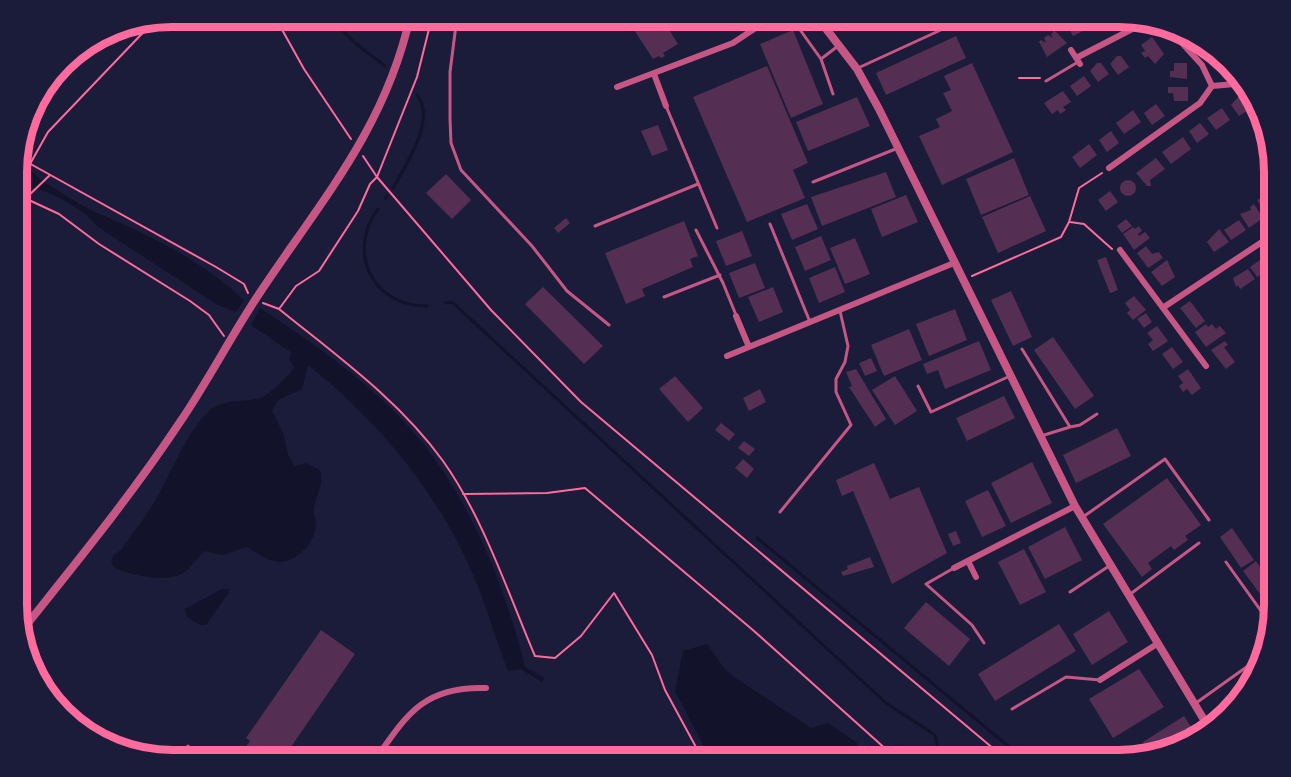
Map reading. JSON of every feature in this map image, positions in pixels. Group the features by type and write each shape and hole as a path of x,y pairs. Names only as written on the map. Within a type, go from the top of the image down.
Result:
{"street":[{"path":"28,624 146,472 257,298 347,168 373,123 395,67 407,27"},
{"path":"617,87 733,43 756,27"},
{"path":"825,27 857,69 1075,507 1205,722"},
{"path":"1071,50 1078,61 1136,28"},
{"path":"1109,168 1200,103 1212,86 1211,79 1202,65 1179,40"},
{"path":"654,74 666,106"},
{"path":"1212,86 1234,84"},
{"path":"1164,307 1264,241"},
{"path":"1120,250 1206,366"},
{"path":"727,356 954,263"},
{"path":"736,316 748,347"},
{"path":"954,568 1075,507"},
{"path":"968,561 976,577"},
{"path":"1100,680 1157,644"},
{"path":"382,750 402,722 422,702 453,690 486,688"}],"lane":[{"path":"456,27 450,72 450,143 461,170 532,246 567,291 609,325"},
{"path":"798,27 821,59 833,94"},
{"path":"857,69 949,27"},
{"path":"821,59 839,45"},
{"path":"1046,81 1078,61"},
{"path":"666,106 717,228"},
{"path":"813,182 898,148"},
{"path":"595,226 698,184"},
{"path":"770,224 810,322"},
{"path":"696,230 720,275 736,316"},
{"path":"664,297 720,275"},
{"path":"780,512 850,425 836,392 836,379 845,362 848,346 844,318 840,310"},
{"path":"1022,348 1070,427"},
{"path":"918,386 931,412 1010,376"},
{"path":"1039,436 1080,425 1097,414"},
{"path":"1082,518 1165,459 1209,520"},
{"path":"1127,596 1199,543"},
{"path":"1226,562 1264,615"},
{"path":"1070,592 1109,566"},
{"path":"954,568 926,584 972,625 984,643"},
{"path":"1194,704 1252,663"},
{"path":"1012,709 1066,677 1100,680"},
{"path":"185,750 188,746"}],"path":[{"path":"281,27 304,69 377,177 491,310 581,402 995,750"},
{"path":"279,309 296,286 319,271 358,211 370,184 377,177 417,77 429,27"},
{"path":"146,30 48,132 30,164 244,284 248,294 257,298"},
{"path":"1019,78 1037,77 1046,81"},
{"path":"962,280 1061,237 1069,222 1079,188 1109,168"},
{"path":"27,197 50,176"},
{"path":"27,200 59,214 99,244 190,301 209,315 229,343"},
{"path":"1069,222 1084,224 1114,251 1120,250"},
{"path":"265,305 279,309 365,378 410,421 444,462 463,494 535,656 555,658 581,636 614,593 652,654 664,690 697,750"},
{"path":"463,494 547,493 585,488 754,631 887,750"}],"shaded area":[{"path":"27,168 41,180 83,206 174,250 210,272 244,300 236,312 216,304 98,227 72,205 27,186"},
{"path":"260,308 361,381 398,415 435,459 469,514 483,544 507,605 525,667 544,678 542,682 521,669 508,671 468,563 432,499 411,469 363,414 308,365 302,389 278,400 272,411 284,435 288,455 295,466 306,463 320,470 321,485 314,512 316,527 305,549 297,556 283,562 270,560 247,547 222,555 205,551 186,571 179,575 160,578 141,576 115,568 111,562 114,555 121,550 151,507 185,444 207,413 225,403 264,396 294,368 289,358 292,353 251,325"},
{"path":"222,589 229,589 229,592 206,625 201,625 187,617 185,609"},
{"path":"707,644 724,668 734,677 811,728 828,723 857,743 858,750 706,750 675,691 683,651"}],"building":[{"path":"632,27 667,27 678,44 663,53 665,56 653,59"},
{"path":"1068,27 1091,27 1073,36"},
{"path":"793,30 823,104 791,118 760,44"},
{"path":"1054,30 1067,43 1047,57 1039,42 1041,40 1046,43 1044,38 1048,35 1053,38 1051,35"},
{"path":"956,36 966,58 886,95 876,73"},
{"path":"1152,37 1164,54 1155,64 1148,56 1145,58 1141,53 1145,51 1141,45"},
{"path":"1117,56 1121,56 1129,67 1118,75 1110,64"},
{"path":"972,63 1013,152 942,185 919,136 940,127 936,119 952,111 943,93 951,90 944,76"},
{"path":"1097,63 1101,63 1109,74 1098,82 1090,71"},
{"path":"1174,63 1187,63 1187,79 1170,77 1170,71 1174,71"},
{"path":"767,66 808,163 793,170 805,198 747,222 693,97"},
{"path":"1218,66 1226,74 1225,75 1218,69"},
{"path":"1084,76 1091,86 1077,96 1070,86"},
{"path":"1168,87 1188,87 1188,101 1174,101 1173,93 1168,93"},
{"path":"1063,91 1071,102 1063,107 1066,110 1060,114 1058,110 1052,114 1044,103"},
{"path":"857,97 870,126 808,151 796,122"},
{"path":"1238,97 1242,97 1250,109 1239,116 1231,105"},
{"path":"1156,104 1165,116 1152,125 1144,113"},
{"path":"1222,108 1230,120 1216,130 1207,118"},
{"path":"1133,110 1141,122 1124,134 1116,123"},
{"path":"1200,123 1209,134 1197,143 1189,131"},
{"path":"658,125 668,150 652,156 641,131"},
{"path":"1111,131 1119,143 1107,152 1099,140"},
{"path":"1183,137 1191,149 1171,164 1162,152"},
{"path":"1089,144 1097,155 1080,168 1072,157"},
{"path":"1014,158 1029,195 981,215 966,179"},
{"path":"1156,158 1165,169 1150,180 1151,186 1147,186 1136,173"},
{"path":"886,172 896,197 822,226 811,197"},
{"path":"446,174 471,200 452,219 426,193"},
{"path":"1128,180 1134,182 1136,188 1134,194 1128,196 1122,194 1120,188 1122,182"},
{"path":"1110,191 1118,202 1106,211 1098,200"},
{"path":"906,195 918,222 882,237 871,209"},
{"path":"1030,196 1046,231 998,253 982,217"},
{"path":"1264,196 1264,210 1257,200"},
{"path":"807,204 818,229 792,240 781,214"},
{"path":"1254,204 1263,218 1249,228 1240,214 1251,210 1250,207"},
{"path":"566,218 570,223 558,233 554,228"},
{"path":"1126,219 1132,226 1122,233 1117,226"},
{"path":"1239,220 1246,230 1231,240 1224,230"},
{"path":"684,221 698,256 690,259 693,267 642,289 645,296 626,304 605,253"},
{"path":"1139,226 1142,231 1138,234 1139,236 1145,232 1150,238 1134,250 1123,234"},
{"path":"1219,229 1229,242 1214,252 1207,242"},
{"path":"742,231 752,256 726,266 716,241"},
{"path":"821,236 831,260 805,271 795,247"},
{"path":"855,238 870,274 845,284 830,248"},
{"path":"1146,246 1152,254 1159,252 1163,258 1148,268 1137,253"},
{"path":"1106,257 1118,290 1110,293 1097,260"},
{"path":"1264,257 1264,273 1257,277 1250,267"},
{"path":"1167,260 1175,277 1162,286 1151,272"},
{"path":"755,263 765,288 739,298 729,273"},
{"path":"835,267 845,292 819,303 809,278"},
{"path":"1248,269 1255,279 1240,289 1238,285 1236,287 1233,278"},
{"path":"543,287 603,346 584,364 525,304"},
{"path":"773,287 783,312 759,322 748,297"},
{"path":"1011,291 1032,337 1013,346 991,300"},
{"path":"1134,296 1146,310 1133,320 1127,313 1130,310 1125,303"},
{"path":"1190,301 1205,321 1196,328 1180,308"},
{"path":"955,309 967,340 929,356 916,324"},
{"path":"1146,313 1152,322 1144,328 1137,319"},
{"path":"1206,324 1208,327 1212,324 1216,329 1220,326 1226,333 1206,347 1195,332"},
{"path":"1157,326 1168,341 1153,351 1148,344 1153,340 1147,333"},
{"path":"909,329 922,360 884,376 871,345"},
{"path":"1053,337 1094,396 1075,409 1034,350"},
{"path":"979,341 991,370 945,389 938,370 927,374 923,364"},
{"path":"1225,341 1228,345 1224,347 1235,362 1226,369 1211,350"},
{"path":"1172,347 1183,362 1173,369 1162,354"},
{"path":"871,358 877,371 865,376 859,363"},
{"path":"856,369 886,419 875,427 849,387 852,386 846,372"},
{"path":"1188,369 1201,388 1192,395 1187,389 1183,392 1179,386 1183,383 1178,376"},
{"path":"675,376 703,408 688,422 659,389"},
{"path":"895,376 917,411 895,425 872,390"},
{"path":"760,389 766,402 749,411 743,398"},
{"path":"1004,396 1015,418 967,441 956,418"},
{"path":"721,423 735,434 729,441 715,430"},
{"path":"1117,428 1131,456 1076,483 1063,455"},
{"path":"744,441 755,449 749,456 738,448"},
{"path":"743,459 754,469 747,478 735,468"},
{"path":"1032,462 1052,503 1011,523 991,483"},
{"path":"874,463 890,499 919,487 947,553 892,584 853,491 842,496 836,480"},
{"path":"1167,478 1201,525 1185,536 1188,540 1174,550 1171,546 1148,563 1152,569 1142,577 1103,524"},
{"path":"988,490 1006,526 982,537 965,501"},
{"path":"1065,527 1082,560 1045,579 1028,547"},
{"path":"1232,528 1254,560 1241,568 1220,537"},
{"path":"956,531 961,543 953,546 948,534"},
{"path":"1024,549 1046,592 1020,605 998,562"},
{"path":"870,557 874,567 843,576 841,572 848,569 847,566"},
{"path":"1256,561 1264,572 1264,599 1243,571"},
{"path":"926,602 970,639 949,666 904,628"},
{"path":"1109,611 1128,642 1092,665 1073,634"},
{"path":"1059,624 1076,651 995,701 978,674"},
{"path":"321,630 355,654 289,750 243,750 250,741 246,738"},
{"path":"1139,669 1164,707 1113,738 1089,699"},
{"path":"1184,716 1193,730 1157,745 1146,747 1143,742"}],"waterway":[{"path":"339,27 355,43 385,66"},
{"path":"393,188 411,155 421,129 422,105 417,95"},
{"path":"378,209 369,226 365,242 365,259 370,274 379,287 392,297 408,304 427,306"},
{"path":"445,303 452,302 886,703 935,735 939,750"},
{"path":"757,538 1013,750"}]}
